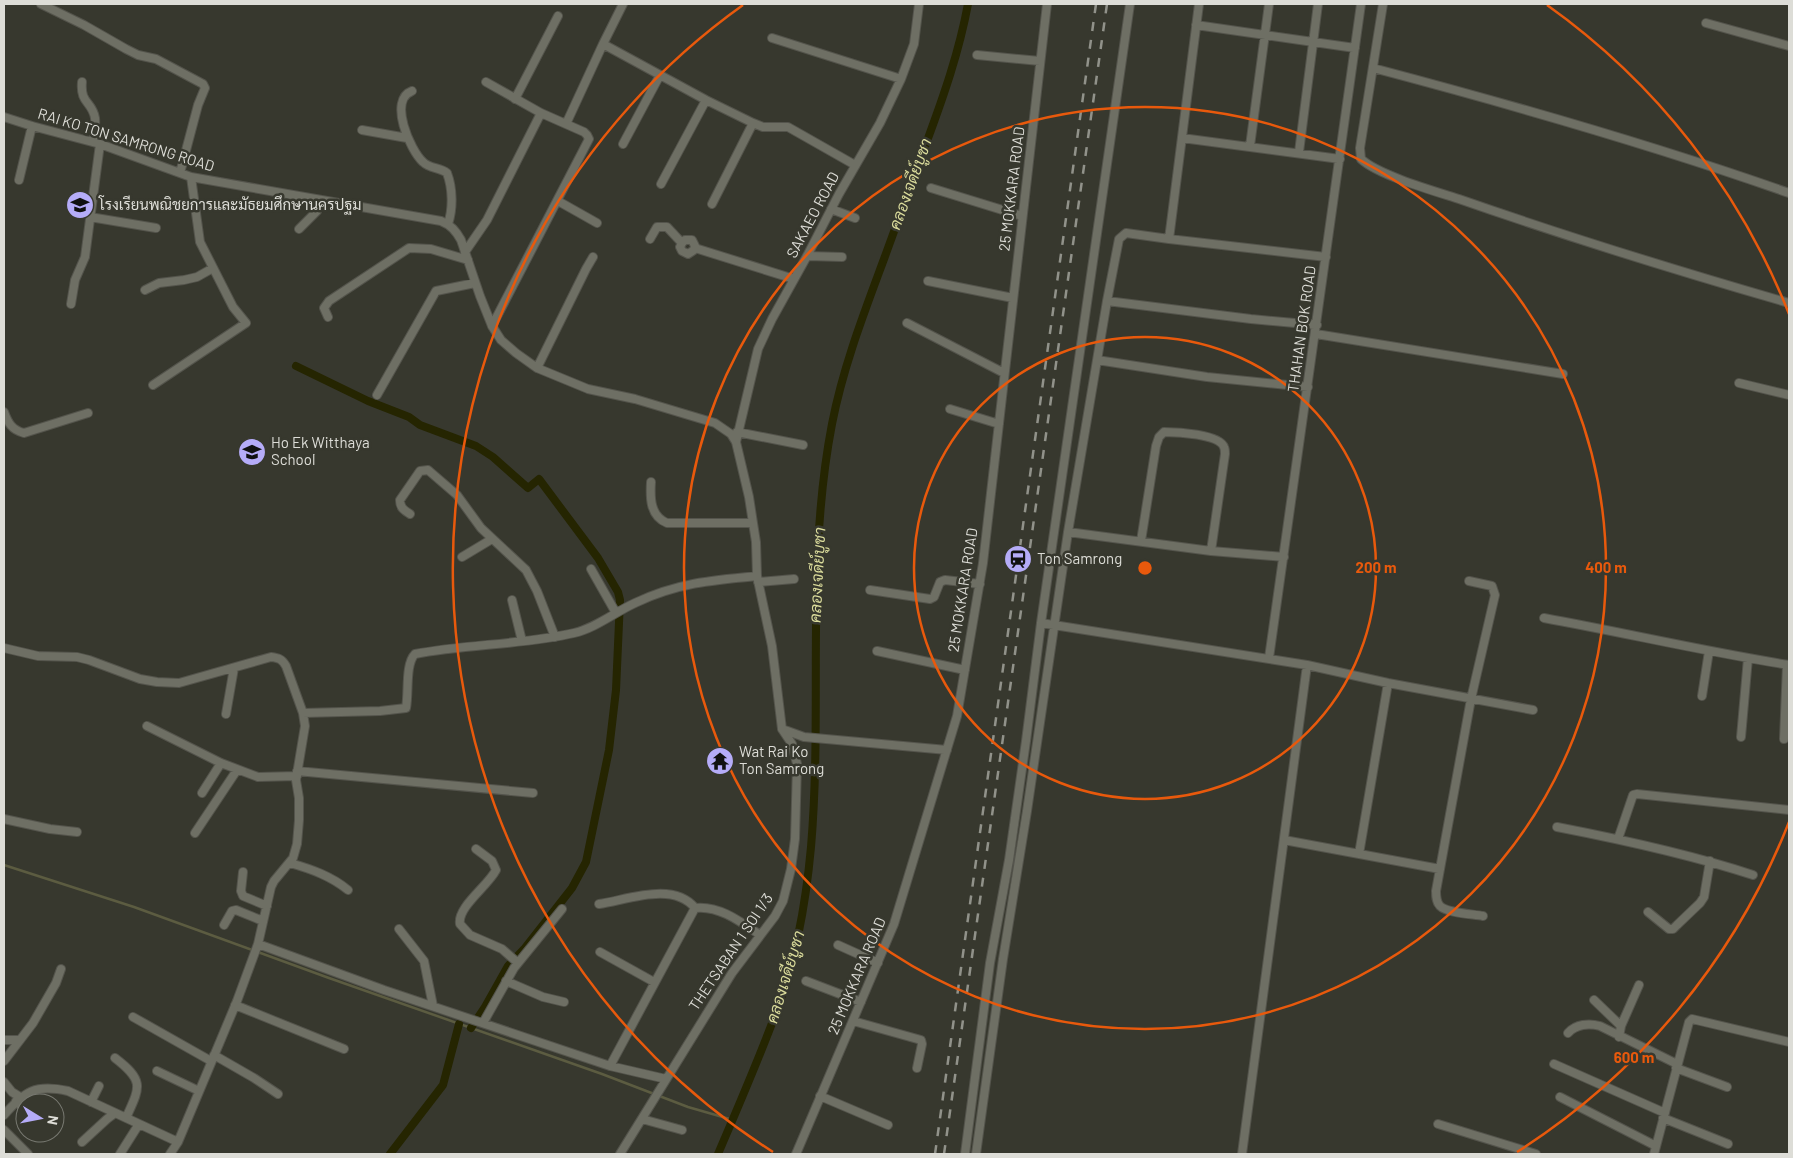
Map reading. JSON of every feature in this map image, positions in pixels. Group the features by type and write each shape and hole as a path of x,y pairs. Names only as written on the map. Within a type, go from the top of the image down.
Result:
{"street":[{"path":"40,4 84,25 138,55 156,59 203,84 204,88 180,172"},
{"path":"566,124 623,4"},
{"name":"SAKAEO ROAD","path":"782,729 772,646 758,579 756,542 736,442 737,432 758,349 831,209 880,123 901,79 914,44 919,4"},
{"name":"25 MOKKARA ROAD","path":"796,1154 878,963 902,900 957,716 980,584 1047,4"},
{"path":"964,1154 990,963 1009,860 1025,751 1041,622 1130,4"},
{"path":"1169,239 1199,4"},
{"path":"1250,146 1268,4"},
{"path":"1299,152 1318,4"},
{"name":"THAHAN BOK ROAD","path":"1269,658 1361,4"},
{"path":"1383,4 1360,148 1361,159 1368,165 1417,185 1564,236 1789,303"},
{"path":"515,99 558,16"},
{"path":"1706,23 1789,46"},
{"path":"1196,25 1355,48"},
{"path":"772,38 901,79"},
{"path":"603,44 706,100 763,128 788,127 855,165"},
{"path":"977,55 1040,61"},
{"path":"1373,68 1458,90 1701,163 1789,193"},
{"path":"623,144 660,75"},
{"path":"71,304 75,280 86,257 96,143 95,119 91,108 81,93 82,82"},
{"path":"486,82 541,113 584,132 589,140 492,326"},
{"path":"412,91 405,95 403,100 403,123 407,138 424,163 444,170 447,174 452,202 448,224 456,232 492,326 501,340 537,368 588,389 635,399 714,423 731,434 736,442"},
{"path":"661,184 706,100"},
{"path":"466,256 487,220 541,113"},
{"name":"RAI KO TON SAMRONG ROAD","path":"4,116 32,126 96,143 191,176 441,221 448,224"},
{"path":"712,204 753,123"},
{"path":"19,180 32,126"},
{"path":"362,130 407,138"},
{"path":"1182,138 1299,152 1340,159"},
{"path":"153,385 246,323 233,307 200,242 191,176"},
{"path":"931,188 1022,216"},
{"path":"299,229 317,211 322,201"},
{"path":"558,201 597,223"},
{"path":"831,209 855,218"},
{"path":"90,217 156,228"},
{"path":"650,239 657,228 665,226 682,242 692,240 695,248 794,279"},
{"path":"976,1154 1003,959 1068,532 1106,301 1119,239 1126,233 1326,257"},
{"path":"328,317 324,308 329,301 408,248 431,249 466,256"},
{"path":"807,256 842,257"},
{"path":"537,368 593,257"},
{"path":"145,290 159,283 184,280 213,268"},
{"path":"928,281 1013,298"},
{"path":"377,395 436,291 475,283"},
{"path":"1106,301 1317,325"},
{"path":"906,323 1004,374"},
{"path":"1316,334 1564,374"},
{"path":"1097,360 1207,377 1308,387"},
{"path":"1739,383 1789,395"},
{"path":"950,409 998,424"},
{"path":"4,412 10,426 24,433 88,413"},
{"path":"737,432 803,445"},
{"path":"1141,541 1156,446 1159,437 1164,432 1173,432 1210,437 1218,440 1224,446 1226,454 1211,550"},
{"path":"410,514 403,510 400,500 416,474 420,471 428,470 457,495 481,528 516,560 532,579 555,637"},
{"path":"651,482 651,504 656,516 667,523 753,523"},
{"path":"1068,532 1284,557"},
{"path":"462,557 492,539"},
{"path":"591,568 617,612"},
{"path":"303,713 402,710 406,708 411,657 415,654 576,633 655,595 702,581 794,579"},
{"path":"870,590 930,599 934,597 940,582 945,580 980,584"},
{"path":"1469,581 1492,586 1495,590 1495,595 1471,699 1436,891 1437,902 1441,907 1483,916"},
{"path":"512,600 522,641"},
{"path":"1544,618 1788,665 1784,739"},
{"path":"1041,622 1054,626 1307,664 1388,683 1532,710"},
{"path":"4,648 38,656 77,657 140,679 179,683 271,657 283,661 303,713 305,726 297,773 299,798 297,844 293,858 274,881 254,955 173,1153"},
{"path":"877,651 965,670"},
{"path":"1702,696 1709,651"},
{"path":"1741,737 1748,658"},
{"path":"1242,1154 1307,664"},
{"path":"226,714 234,668"},
{"path":"1359,854 1388,683"},
{"path":"147,726 237,770 258,777 297,773 534,793"},
{"path":"782,729 804,737 948,750"},
{"name":"THETSABAN 1 SOI 1/3","path":"620,1154 727,980 775,916 783,901 791,869 795,838 796,764 792,744 782,729"},
{"path":"202,793 221,762"},
{"path":"195,833 237,770"},
{"path":"1618,839 1633,795 1637,794 1789,810"},
{"path":"4,819 50,829 77,832"},
{"path":"1557,827 1618,839 1710,861 1753,875"},
{"path":"1284,840 1440,869"},
{"path":"476,850 492,862 496,870 485,886 464,909 460,917 460,924 470,935 502,949 515,961"},
{"path":"1648,912 1669,929 1673,929 1704,897 1710,861"},
{"path":"290,863 326,875 338,881 348,890"},
{"path":"243,872 241,891 243,896 267,906"},
{"path":"599,904 617,902 639,895 667,895 686,899 695,908 705,908 727,914 760,934"},
{"path":"610,1066 695,908"},
{"path":"224,925 228,915 236,910 263,921"},
{"path":"479,1022 506,981 515,961 562,910"},
{"path":"399,929 424,961 432,1006"},
{"path":"258,944 479,1022 610,1066 665,1082"},
{"path":"838,945 878,963"},
{"path":"600,952 654,982"},
{"path":"4,1061 33,1023 56,983 61,970"},
{"path":"506,981 543,997 564,1002"},
{"path":"806,981 861,1002"},
{"path":"1619,1037 1621,1026 1639,985"},
{"path":"1594,1000 1621,1026"},
{"path":"235,1005 344,1049"},
{"path":"133,1017 254,1078 278,1094"},
{"path":"1654,1154 1689,1022 1692,1020 1789,1039"},
{"path":"853,1021 921,1040 922,1044 917,1068"},
{"path":"1568,1033 1572,1029 1592,1024 1600,1026 1677,1066 1726,1087"},
{"path":"4,1040 20,1040"},
{"path":"115,1058 133,1073 138,1086 138,1092 126,1118"},
{"path":"1554,1064 1728,1144"},
{"path":"157,1071 199,1090"},
{"path":"4,1082 15,1096"},
{"path":"91,1102 99,1086"},
{"path":"27,1093 41,1088 55,1088 68,1091 178,1142"},
{"path":"820,1096 888,1125"},
{"path":"1560,1097 1656,1146"},
{"path":"4,1115 15,1102"},
{"path":"82,1142 115,1113"},
{"path":"642,1119 682,1130"},
{"path":"120,1154 139,1124"},
{"path":"1438,1124 1536,1154"},
{"path":"4,1130 28,1154"}],"waterway":[{"name":"คลองเจดีย์บูชา","path":"718,1154 756,1065 784,991 795,951 803,909 811,847 814,794 819,529 832,424 848,361 945,90 956,56 968,4"},
{"path":"296,366 368,401 409,417 420,425 476,446 493,457 528,488 539,479 598,558 618,592 620,600 616,690 609,750 586,862 572,888 525,948 508,966 471,1028"},
{"path":"4,865 134,907 602,1074 688,1107 733,1120"},
{"path":"390,1154 443,1085 459,1024"}],"railway":[{"path":"935,1154 1096,4"},
{"path":"944,1154 1107,4"}],"place":[{"name":"โรงเรียนพณิชยการและมัธยมศึกษานครปฐม","path":"80,205"},
{"name":"Ho Ek Witthaya School","path":"252,452"},
{"name":"Ton Samrong","path":"1018,559"},
{"name":"Wat Rai Ko Ton Samrong","path":"720,761"}]}
